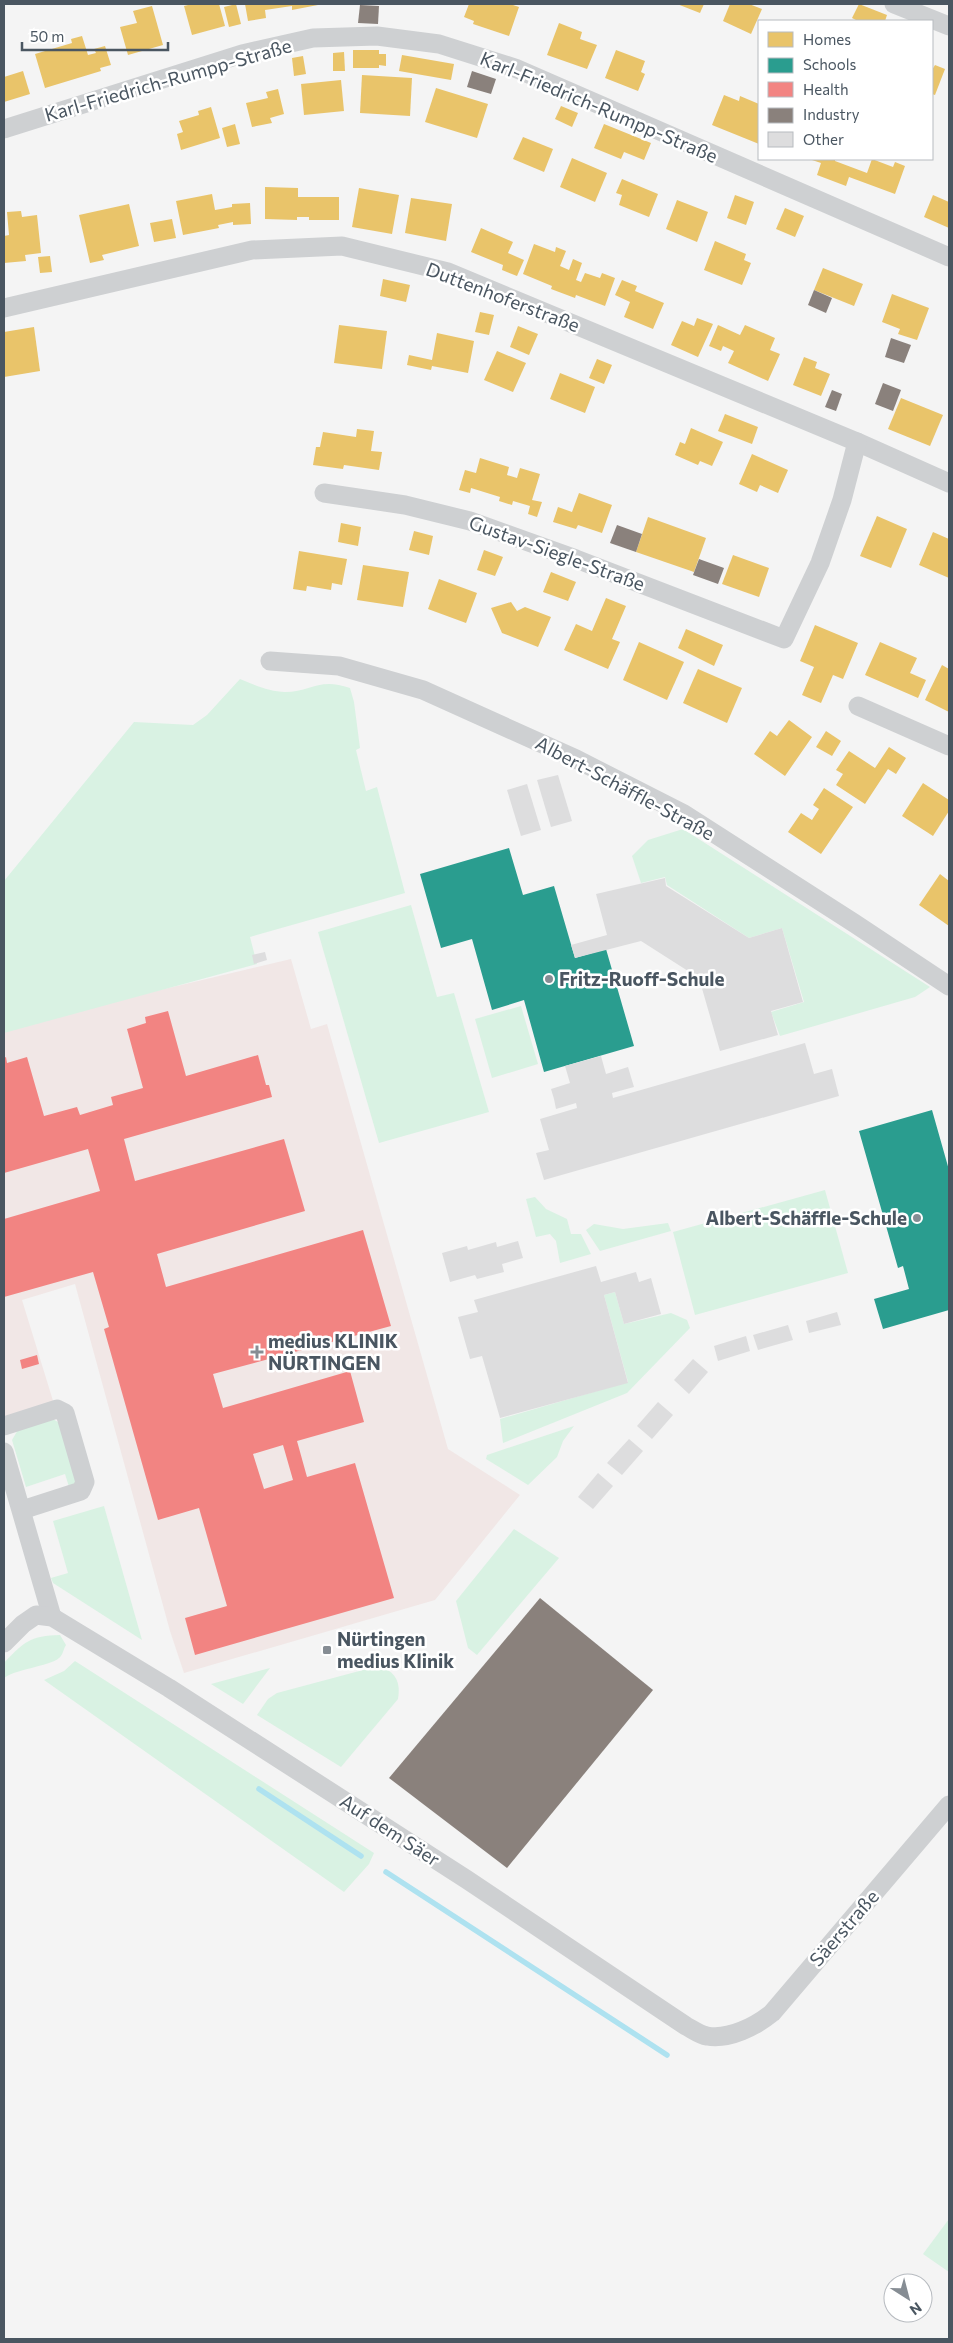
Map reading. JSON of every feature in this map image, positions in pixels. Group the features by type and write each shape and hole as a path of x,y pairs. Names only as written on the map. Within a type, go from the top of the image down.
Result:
{"street":[{"path":"894,4 949,26"},
{"name":"Karl-Friedrich-Rumpp-Straße","path":"4,128 242,54 313,38 377,36 439,44 515,68 949,257"},
{"name":"Duttenhoferstraße","path":"4,308 252,250 342,246 448,272 857,442 949,483"},
{"name":"Gustav-Siegle-Straße","path":"324,493 405,505 470,521 576,558 784,639 820,563 842,500 857,442"},
{"name":"Albert-Schäffle-Straße","path":"270,661 339,666 423,690 576,759 684,814 854,922 949,986"},
{"path":"858,706 949,746"},
{"path":"4,1426 57,1409 65,1413 85,1482 81,1491 22,1510"},
{"path":"4,1452 52,1617 36,1615 23,1624 4,1643"},
{"name":"Auf dem Säer","path":"52,1617 185,1698 466,1879 686,2026 706,2036 728,2035"},
{"name":"Säerstraße","path":"728,2035 760,2023 772,2012 949,1805"}],"shaded area":[{"name":"medius KLINIK NÜRTINGEN","path":"291,959 311,1029 327,1024 448,1449 520,1495 435,1600 184,1673 170,1631 75,1284 22,1300 54,1404 4,1420 4,1027"}],"green space":[{"path":"240,679 262,688 279,692 294,691 323,684 350,688 354,702 360,748 356,750 366,791 377,787 405,893 250,937 257,964 4,1033 4,881 134,722 193,725 207,715"},
{"path":"683,829 930,987 915,997 780,1036 771,1012 804,1002 782,928 749,938 667,885 665,877 641,883 632,856 648,840"},
{"path":"411,905 437,997 454,993 489,1112 379,1143 318,932"},
{"path":"521,1006 538,1064 492,1078 475,1019"},
{"path":"825,1190 848,1273 695,1315 673,1232"},
{"path":"535,1197 546,1209 567,1219 571,1234 581,1234 591,1254 560,1263 556,1241 550,1234 536,1237 526,1199"},
{"path":"668,1223 671,1231 600,1251 586,1230 594,1224 623,1229"},
{"path":"615,1292 624,1324 671,1313 687,1320 690,1328 627,1393 503,1443 500,1419 628,1382 604,1295"},
{"path":"53,1419 64,1426 78,1479 70,1490 65,1474 26,1487 12,1440 19,1428"},
{"path":"574,1426 563,1441 557,1457 528,1485 486,1459 487,1455"},
{"path":"104,1506 142,1640 53,1583 51,1578 68,1573 53,1521"},
{"path":"514,1529 559,1558 477,1655 468,1648 456,1601"},
{"path":"60,1635 66,1645 61,1656 44,1665 4,1678 4,1663 17,1649 35,1638"},
{"path":"75,1661 374,1853 369,1864 344,1892 44,1680 64,1671"},
{"path":"378,1666 389,1671 396,1678 399,1687 398,1699 341,1767 257,1715 268,1699 277,1693"},
{"path":"270,1668 243,1704 211,1684"},
{"path":"949,2219 949,2272 923,2254"}],"building: Homes":[{"path":"192,4 219,4 225,26 192,35 184,6"},
{"path":"236,4 241,24 229,27 224,7"},
{"path":"245,4 318,5 292,10 292,6 265,10 266,18 248,21"},
{"path":"469,4 510,4 519,7 509,36 473,24 474,21 464,17"},
{"path":"677,4 704,4 700,13"},
{"path":"730,4 749,4 762,9 751,34 723,21"},
{"path":"859,4 887,15 885,20 856,20 852,18"},
{"path":"152,6 163,45 128,55 120,27 137,23 133,11"},
{"path":"559,23 582,32 580,39 597,45 587,69 547,55"},
{"path":"82,36 88,55 96,53 94,49 105,46 111,65 100,68 101,71 45,88 35,54 72,43 71,39"},
{"path":"353,50 379,50 379,54 386,54 386,66 379,65 379,68 353,68"},
{"path":"616,50 645,61 641,72 645,74 638,91 605,78"},
{"path":"344,52 345,71 333,71 333,53"},
{"path":"402,55 454,64 451,80 399,71"},
{"path":"303,56 306,74 294,76 292,58"},
{"path":"935,65 945,69 935,95 933,94 933,68"},
{"path":"23,71 30,94 4,102 4,77"},
{"path":"362,75 412,78 410,116 360,113"},
{"path":"341,80 344,111 304,115 301,84"},
{"path":"436,88 488,104 477,138 425,122"},
{"path":"278,89 284,114 270,118 272,123 252,127 246,103 268,98 266,92"},
{"path":"724,95 739,101 740,96 758,104 758,144 712,125"},
{"path":"561,106 578,113 572,127 555,119"},
{"path":"211,107 220,138 181,150 177,134 183,132 179,121 199,115 198,111"},
{"path":"235,124 240,144 227,147 222,128"},
{"path":"604,124 651,143 644,160 624,152 621,159 594,148"},
{"path":"523,137 553,149 544,172 513,159"},
{"path":"572,158 607,173 595,202 560,187"},
{"path":"812,160 835,160 867,173 872,160 893,167 895,162 905,166 895,194 849,177 846,186 817,175 821,163"},
{"path":"622,179 658,194 649,217 619,205 622,195 616,193"},
{"path":"265,187 298,188 298,197 339,197 339,220 309,220 309,217 297,217 297,220 265,219"},
{"path":"359,188 399,195 392,234 352,227"},
{"path":"212,194 215,210 232,207 232,204 250,203 251,224 233,225 233,222 218,225 219,228 183,235 176,201"},
{"path":"735,195 754,202 746,225 727,218"},
{"path":"933,195 949,202 949,228 924,217"},
{"path":"411,198 452,204 446,241 405,233"},
{"path":"677,200 708,212 697,242 666,229"},
{"path":"129,204 139,246 102,255 104,260 90,263 79,215"},
{"path":"785,208 804,216 795,237 776,229"},
{"path":"21,211 22,217 37,215 41,253 25,255 26,261 4,263 4,236 9,235 7,212"},
{"path":"172,219 176,238 154,242 150,223"},
{"path":"481,228 513,242 508,253 524,260 517,276 502,270 503,265 471,252"},
{"path":"715,241 746,254 744,260 751,263 742,285 704,270"},
{"path":"534,244 555,252 556,247 566,251 560,266 569,270 573,259 582,263 576,280 581,282 585,273 600,278 602,273 615,278 605,306 576,295 575,298 551,289 552,286 523,274"},
{"path":"50,256 52,272 40,273 38,257"},
{"path":"823,268 863,284 854,306 814,290"},
{"path":"383,279 410,285 406,302 380,296"},
{"path":"622,280 637,286 635,291 664,303 653,329 624,317 630,302 615,295"},
{"path":"892,294 929,308 917,340 898,334 900,329 882,322"},
{"path":"480,312 494,315 489,335 475,332"},
{"path":"697,318 713,324 698,357 671,345 682,321 694,326"},
{"path":"339,325 387,331 382,369 334,363"},
{"path":"718,325 740,335 745,325 775,338 770,350 780,354 768,381 728,363 734,351 723,346 721,351 709,346"},
{"path":"518,326 538,334 529,355 510,347"},
{"path":"34,327 40,371 4,377 4,332"},
{"path":"437,333 474,341 468,373 432,366 431,370 407,365 409,355 432,360"},
{"path":"497,351 526,363 513,392 484,380"},
{"path":"804,357 817,362 815,368 830,374 821,396 793,385"},
{"path":"597,359 612,365 604,384 589,378"},
{"path":"560,373 595,387 585,413 550,399"},
{"path":"901,398 943,415 930,446 888,429"},
{"path":"725,414 758,427 752,444 718,431"},
{"path":"691,428 723,442 712,466 700,461 698,465 675,455 680,442 685,444"},
{"path":"357,429 374,431 371,451 382,452 379,470 344,465 343,469 313,465 316,447 320,447 323,432 356,437"},
{"path":"752,454 788,470 778,493 760,485 757,492 739,484"},
{"path":"480,458 509,467 507,475 517,478 520,468 540,474 532,500 542,502 537,517 528,514 530,506 513,501 512,505 499,501 500,497 471,488 470,493 459,490 465,470 476,473"},
{"path":"579,493 612,505 602,533 578,525 576,529 553,522 558,507 572,512"},
{"path":"877,516 907,529 891,568 860,556"},
{"path":"648,517 706,538 694,572 636,552"},
{"path":"341,523 361,527 358,546 338,542"},
{"path":"414,531 433,536 429,555 409,550"},
{"path":"933,532 949,539 949,578 919,565"},
{"path":"484,550 503,557 495,576 477,570"},
{"path":"299,551 347,559 342,585 332,583 331,590 307,586 306,591 293,589"},
{"path":"733,555 769,568 759,597 722,584"},
{"path":"363,565 409,572 403,607 357,600"},
{"path":"551,572 576,582 568,601 543,592"},
{"path":"439,579 477,593 466,623 428,609"},
{"path":"606,598 626,606 612,639 620,642 608,669 564,650 576,624 592,631"},
{"path":"511,602 517,611 525,607 551,617 538,647 502,633 491,608"},
{"path":"815,625 858,643 843,679 833,675 821,703 802,695 814,667 800,661"},
{"path":"686,629 723,645 714,666 678,648"},
{"path":"639,642 684,662 667,700 623,680"},
{"path":"880,642 917,658 910,673 926,680 918,698 865,675"},
{"path":"942,665 949,669 949,712 925,700"},
{"path":"698,669 742,688 727,723 683,703"},
{"path":"789,720 812,737 785,776 754,754 770,731 777,736"},
{"path":"826,731 841,741 832,756 816,747"},
{"path":"889,747 906,758 896,774 888,769 865,804 836,785 843,774 836,770 849,751 875,768"},
{"path":"923,783 949,800 949,811 933,836 902,816"},
{"path":"824,788 853,807 821,854 788,832 801,813 812,820 819,809 813,805"},
{"path":"940,874 949,881 949,926 919,905"}],"building: Schools":[{"name":"Fritz-Ruoff-Schule","path":"509,848 523,895 554,886 575,958 606,949 634,1046 544,1072 524,1000 492,1010 472,939 441,948 420,874"},
{"name":"Albert-Schäffle-Schule","path":"932,1110 949,1170 949,1310 883,1329 874,1299 909,1289 903,1266 898,1268 859,1131"}],"building: Health":[{"path":"168,1011 186,1076 258,1055 266,1085 269,1085 272,1097 124,1139 135,1181 284,1139 305,1211 157,1254 166,1287 363,1230 391,1326 213,1374 223,1408 350,1371 364,1422 297,1441 307,1477 355,1463 394,1598 195,1655 185,1618 227,1606 199,1508 158,1520 104,1329 109,1327 93,1272 4,1297 4,1219 100,1191 88,1149 4,1173 4,1058 6,1057 7,1063 27,1057 44,1116 77,1107 80,1115 113,1105 111,1097 143,1088 127,1029 146,1023 145,1017","holes":["283,1445 293,1480 264,1489 253,1454"]},
{"path":"37,1355 39,1364 22,1369 20,1360"}],"building: Industry":[{"path":"360,5 379,6 378,24 358,23"},
{"path":"472,71 496,79 491,94 467,87"},
{"path":"814,290 832,298 826,313 808,305"},
{"path":"891,338 911,345 904,363 885,357"},
{"path":"883,383 901,390 893,411 875,404"},
{"path":"832,390 842,394 836,411 825,407"},
{"path":"617,525 642,534 636,552 610,543"},
{"path":"699,559 724,568 718,584 693,575"},
{"path":"540,1598 653,1690 507,1868 389,1778"}],"building: Other":[{"path":"558,775 572,821 551,827 537,780"},
{"path":"527,784 541,830 521,836 507,790"},
{"path":"665,878 666,886 749,938 782,928 803,1002 771,1011 778,1035 720,1051 699,978 641,941 575,958 571,945 607,935 596,894"},
{"path":"265,952 267,960 254,964 252,955"},
{"path":"805,1043 814,1074 832,1069 839,1096 544,1180 536,1153 549,1150 540,1119 577,1108 576,1103 556,1109 551,1089 570,1083 565,1066 601,1056 606,1074 628,1067 634,1087 612,1093 613,1098"},
{"path":"518,1241 523,1258 502,1264 504,1272 477,1279 475,1275 450,1282 442,1253 467,1246 468,1250 496,1242 497,1247"},
{"path":"596,1266 601,1282 636,1272 639,1282 651,1278 661,1314 624,1324 615,1292 604,1295 628,1383 500,1418 482,1356 470,1359 458,1317 478,1312 474,1300"},
{"path":"837,1312 841,1325 809,1333 806,1321"},
{"path":"788,1325 793,1340 758,1350 753,1335"},
{"path":"746,1336 750,1351 718,1361 714,1346"},
{"path":"693,1359 708,1372 689,1394 674,1380"},
{"path":"658,1402 673,1415 652,1439 637,1426"},
{"path":"629,1439 643,1451 622,1475 607,1463"},
{"path":"598,1473 613,1486 593,1509 578,1497"}],"waterway":[{"path":"259,1789 361,1856"},
{"path":"386,1872 667,2055"}],"place":[{"name":"Fritz-Ruoff-Schule","path":"549,979"},
{"name":"Albert-Schäffle-Schule","path":"917,1218"},
{"name":"medius KLINIK NÜRTINGEN","path":"257,1352"},
{"name":"Nürtingen medius Klinik","path":"327,1650"}]}
